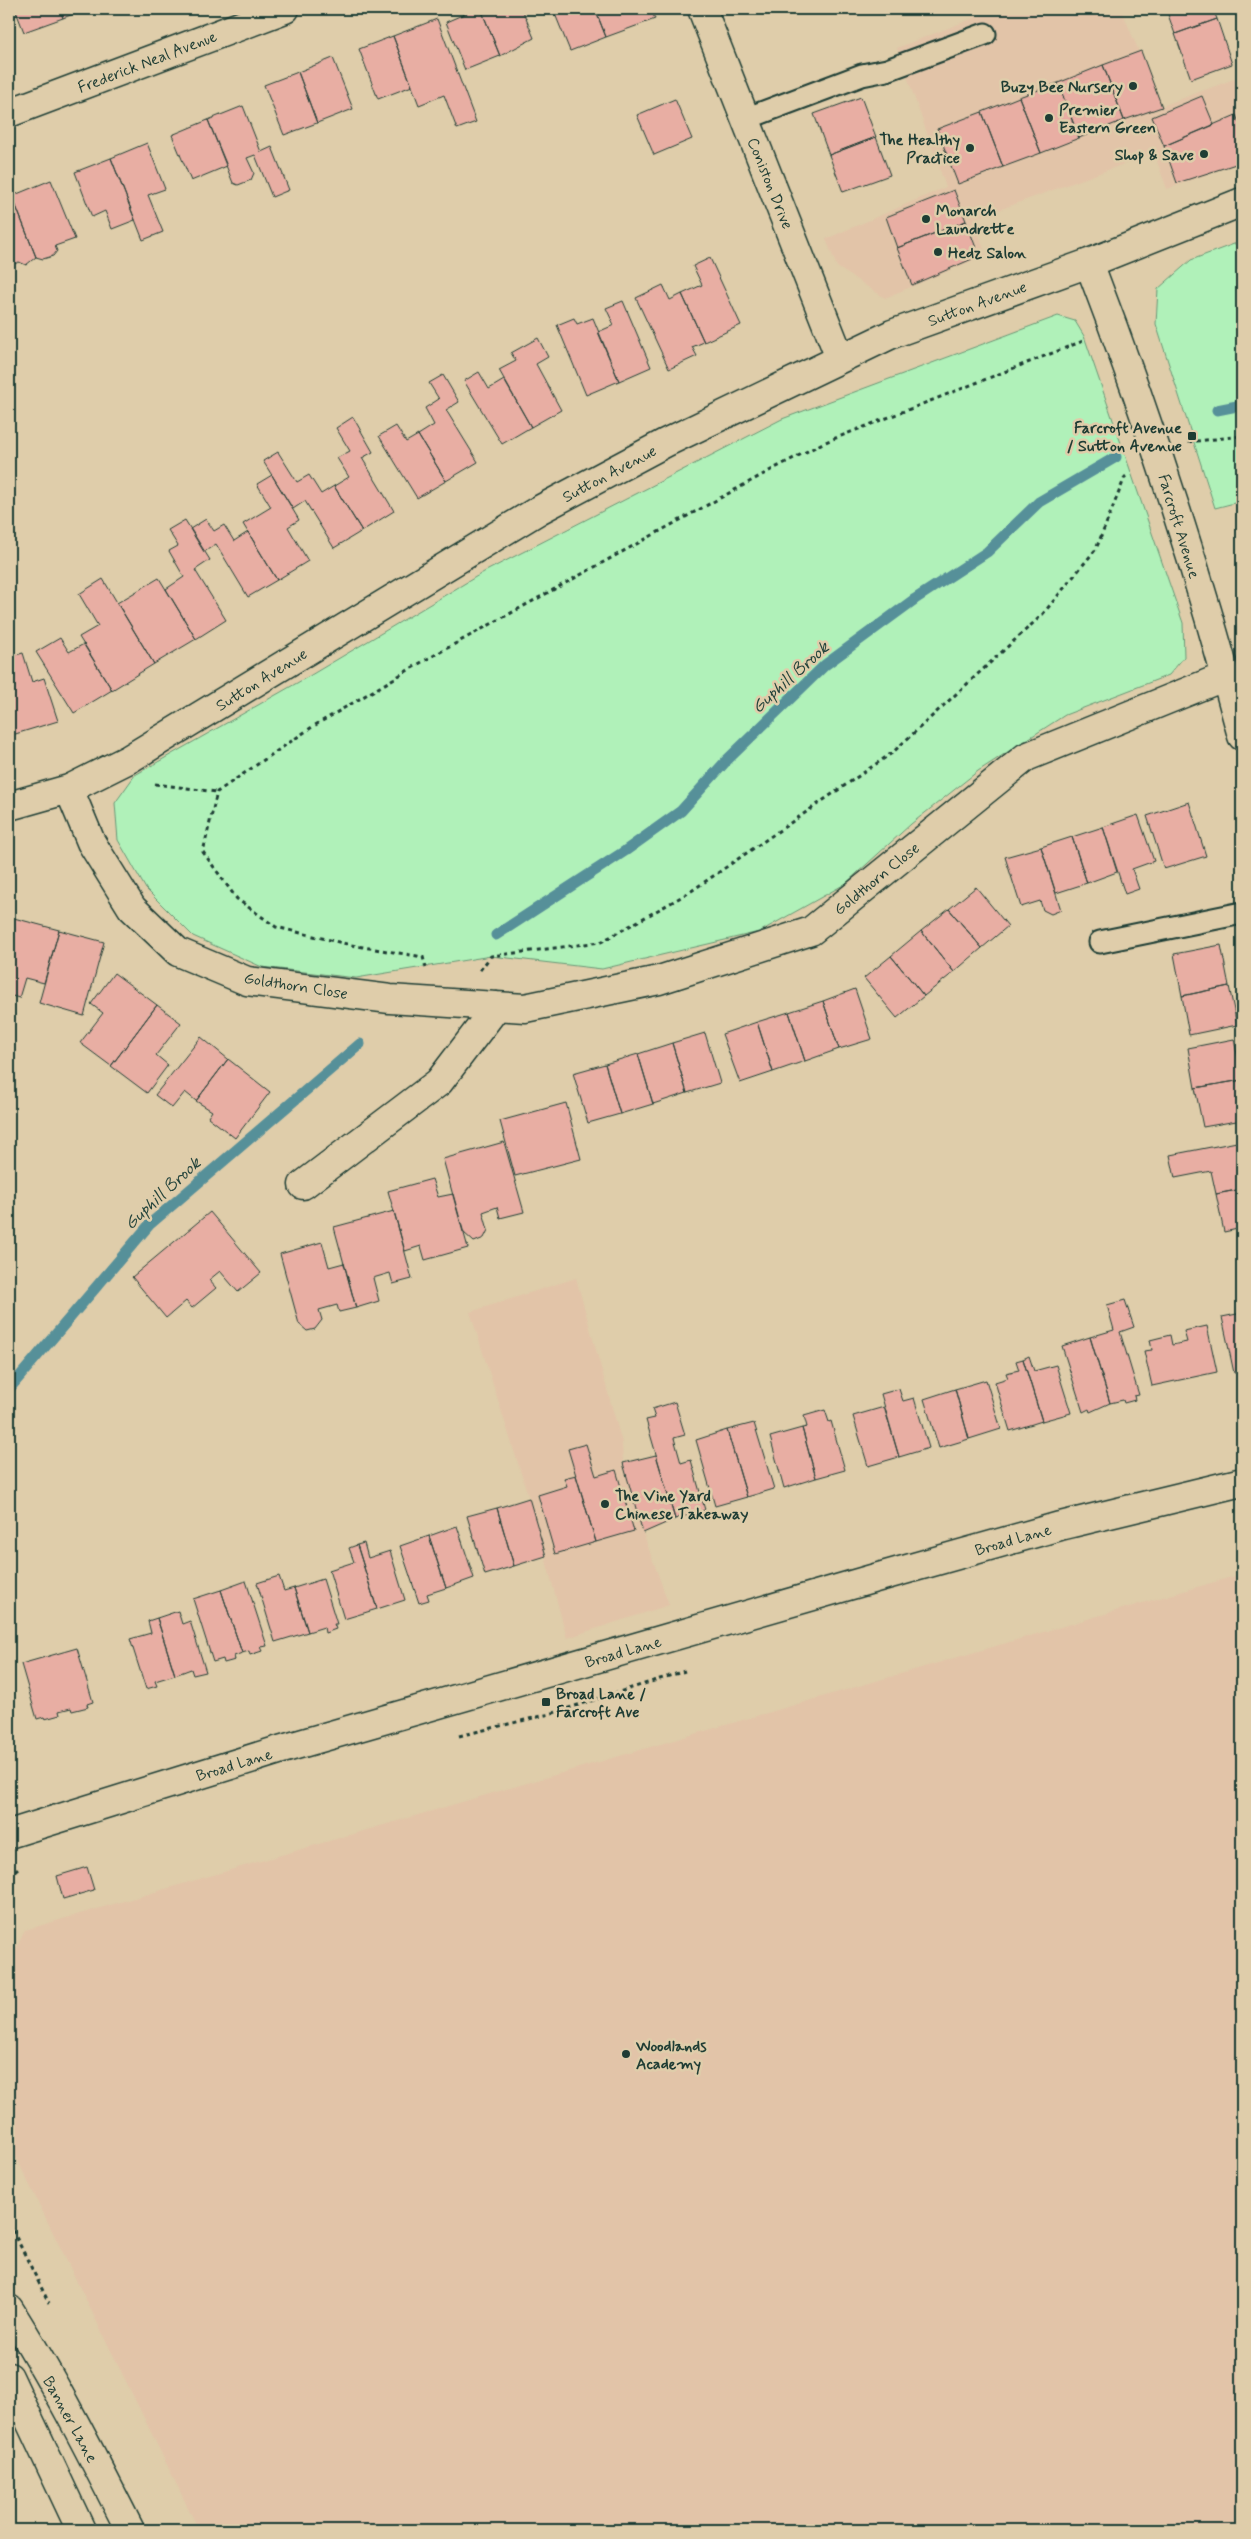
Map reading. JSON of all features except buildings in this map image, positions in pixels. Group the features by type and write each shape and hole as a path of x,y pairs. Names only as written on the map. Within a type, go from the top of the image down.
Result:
{"street":[{"name":"Frederick Neal Avenue","path":"9,114 286,9"},
{"name":"Coniston Drive","path":"702,9 840,358"},
{"name":"Sutton Avenue","path":"9,806 69,789 129,759 539,510 665,443 840,358 936,318 1089,263 1242,202"},
{"name":"Farcroft Avenue","path":"1089,263 1114,328 1158,457 1226,676 1242,736"},
{"name":"Goldthorn Close","path":"69,789 91,842 132,908 178,952 247,981 390,998 525,1008 659,980 811,931 1026,757 1226,676"},
{"path":"303,1185 439,1082 497,1006"},
{"name":"Broad Lane","path":"9,1834 279,1750 881,1576 1060,1526 1242,1482"},
{"name":"Banner Lane","path":"9,2309 98,2467 130,2530"},
{"path":"9,2377 82,2530"}],"lane":[{"path":"745,119 862,75 887,70 986,34"},
{"path":"1100,942 1242,913"}],"path":[{"path":"1114,328 823,443 422,662 312,727 217,792 203,852 237,899 276,927 351,945 423,957 445,1002 491,956 601,942 690,892 892,754 1042,615 1096,548 1125,477 1158,457 1190,441 1242,436"}],"shaded area":[{"path":"997,9 1121,9 1162,106 1242,76 1242,162 1167,189 1154,153 974,219 986,255 885,298 837,267 826,239 946,187 897,48"},
{"path":"576,1278 622,1443 623,1463 643,1533 669,1605 567,1638 529,1498 470,1312"},
{"name":"Woodlands Academy","path":"1242,1574 1242,2530 199,2530 9,2143 9,1964 25,1930"}],"green space":[{"path":"1242,241 1242,501 1215,508 1156,324 1158,289 1191,260"},
{"path":"1058,316 1075,321 1084,336 1183,623 1184,657 1169,675 1065,715 978,771 911,824 845,884 759,932 602,969 491,956 356,978 262,967 193,936 146,889 118,840 115,803 135,775 311,675 484,572 782,419"}],"waterway":[{"name":"Guphill Brook","path":"1217,410 1242,405"},
{"name":"Guphill Brook","path":"496,935 625,851 681,811 727,760 825,665 915,599 987,552 1039,502 1116,457"},
{"name":"Guphill Brook","path":"9,1389 150,1224 360,1044"}],"place":[{"name":"Buzy Bee Nursery","path":"1133,86"},
{"name":"Premier Eastern Green","path":"1049,118"},
{"name":"The Healthy Practice","path":"970,148"},
{"name":"Shop & Save","path":"1204,154"},
{"name":"Monarch Laundrette","path":"926,219"},
{"name":"Hedz Salon","path":"938,252"},
{"name":"Farcroft Avenue / Sutton Avenue","path":"1192,436"},
{"name":"The Vine Yard Chinese Takeaway","path":"605,1504"},
{"name":"Broad Lane / Farcroft Ave","path":"546,1702"},
{"name":"Woodlands Academy","path":"626,2054"}]}
